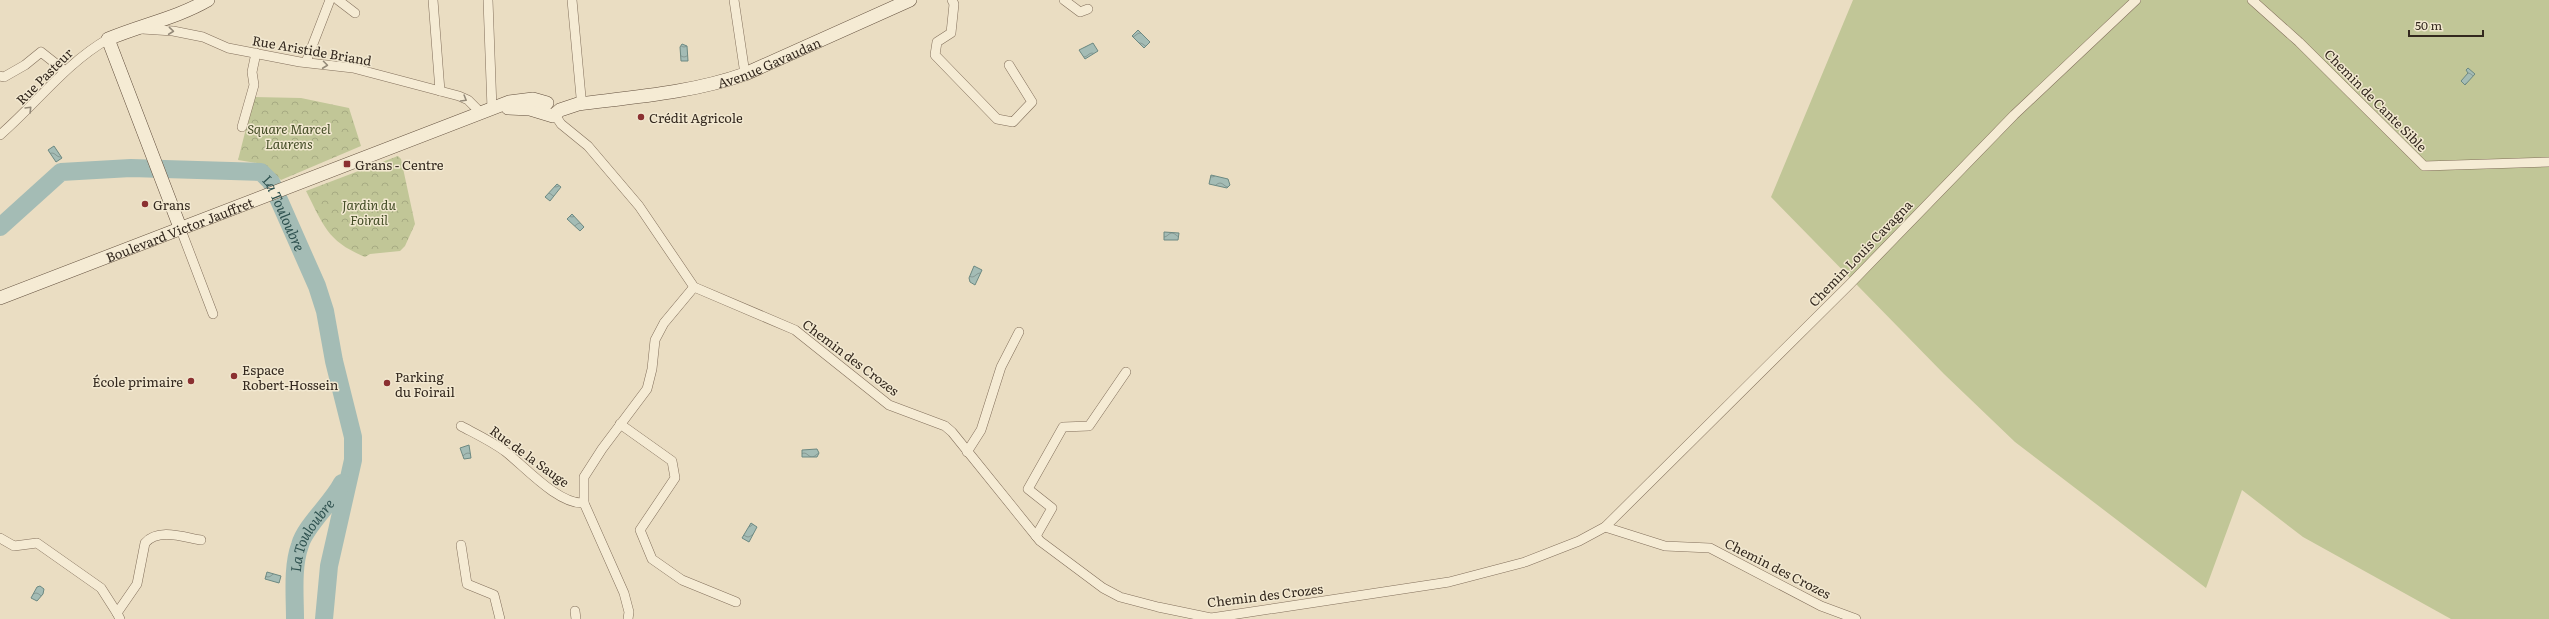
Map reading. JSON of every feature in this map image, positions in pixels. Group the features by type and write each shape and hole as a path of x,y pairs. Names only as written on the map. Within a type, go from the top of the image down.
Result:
{"street":[{"path":"208,0 191,10 132,28 108,39 213,314"},
{"path":"306,62 330,0"},
{"path":"338,0 355,13"},
{"path":"433,0 440,91"},
{"path":"487,111 488,0"},
{"path":"572,0 581,97"},
{"path":"734,0 744,74"},
{"name":"Avenue Gavaudan","path":"553,108 695,88 744,74 910,0"},
{"path":"952,0 954,4 951,33 937,42 935,55 997,118 1013,122 1032,102 1009,66"},
{"path":"1064,0 1080,12 1088,9"},
{"name":"Chemin Louis Cavagna","path":"1605,527 1849,285 2014,115 2136,0"},
{"name":"Chemin de Cante Sible","path":"2252,0 2299,42 2424,166 2549,162"},
{"name":"Rue Aristide Briand","path":"132,28 173,31 203,37 228,48 306,62 353,68 440,91 468,100 487,111"},
{"name":"Rue Pasteur","path":"0,135 65,71 90,49 108,39"},
{"path":"0,76 4,77 25,65 41,52 65,71"},
{"path":"242,128 254,85 252,72 256,53"},
{"name":"Avenue Gavaudan","path":"553,108 581,97 620,99"},
{"name":"Boulevard Victor Jauffret","path":"0,298 181,230 487,111 510,108 553,108"},
{"path":"553,108 561,124 588,146 639,206 694,287 664,323 655,340 652,369 646,389 584,477 584,504 624,593 630,618"},
{"name":"Chemin des Crozes","path":"694,287 795,330 889,405 945,426 1036,536 1103,588 1120,597 1211,618 1449,582 1524,562 1579,542 1605,527 1665,546 1710,548 1821,606 1856,619"},
{"path":"967,452 981,430 1001,367 1019,332"},
{"path":"1036,536 1052,508 1028,489 1063,427 1089,426 1126,372"},
{"path":"620,424 672,462 675,478 640,530 652,559 682,580 736,602"},
{"name":"Rue de la Sauge","path":"461,426 507,452 520,466 560,495 577,504 584,504"},
{"path":"0,538 14,546 37,543 101,588 119,616 137,584 145,543 149,539 157,534 201,540"},
{"path":"461,545 467,584 494,595 500,619"}],"green space":[{"path":"1853,0 2549,0 2549,619 2451,619 2303,537 2242,490 2206,588 2015,442 1944,374 1771,197"},
{"name":"Square Marcel Laurens","path":"254,97 301,98 349,108 361,146 281,180 263,164 238,160"},
{"name":"Jardin du Foirail","path":"398,156 401,159 415,224 405,246 400,251 370,254 365,257 342,245 334,238 323,223 306,191"}],"water":[{"path":"1138,30 1150,42 1144,48 1132,36"},
{"path":"1093,43 1098,51 1085,59 1079,50"},
{"path":"682,44 687,46 688,61 681,61 680,47"},
{"path":"2468,68 2475,74 2465,85 2461,81 2468,73 2466,70"},
{"path":"54,146 62,158 56,162 48,150"},
{"path":"1211,175 1228,179 1230,185 1227,188 1209,184"},
{"path":"557,184 561,187 550,201 545,197"},
{"path":"572,214 584,227 580,231 567,219"},
{"path":"1164,232 1179,233 1178,240 1164,240"},
{"path":"974,266 982,270 975,285 970,282 969,278"},
{"path":"469,445 471,458 464,459 460,448"},
{"path":"817,449 819,453 817,457 802,457 802,450"},
{"path":"751,523 757,527 749,542 742,538"},
{"path":"267,572 281,576 279,583 265,579"},
{"path":"40,586 44,589 43,594 37,601 31,598 37,587"}],"waterway":[{"name":"La Touloubre","path":"0,227 61,172 131,168 261,172 271,182 317,286 325,311 334,361 353,437 353,460 329,566 324,619"},
{"name":"La Touloubre","path":"295,619 295,572 297,554 300,545 307,530 338,491 342,483"}],"place":[{"name":"Crédit Agricole","path":"641,117"},
{"name":"Grans - Centre","path":"347,164"},
{"name":"Grans","path":"145,204"},
{"name":"Espace Robert-Hossein","path":"234,376"},
{"name":"École primaire","path":"191,381"},
{"name":"Parking du Foirail","path":"387,383"}]}
